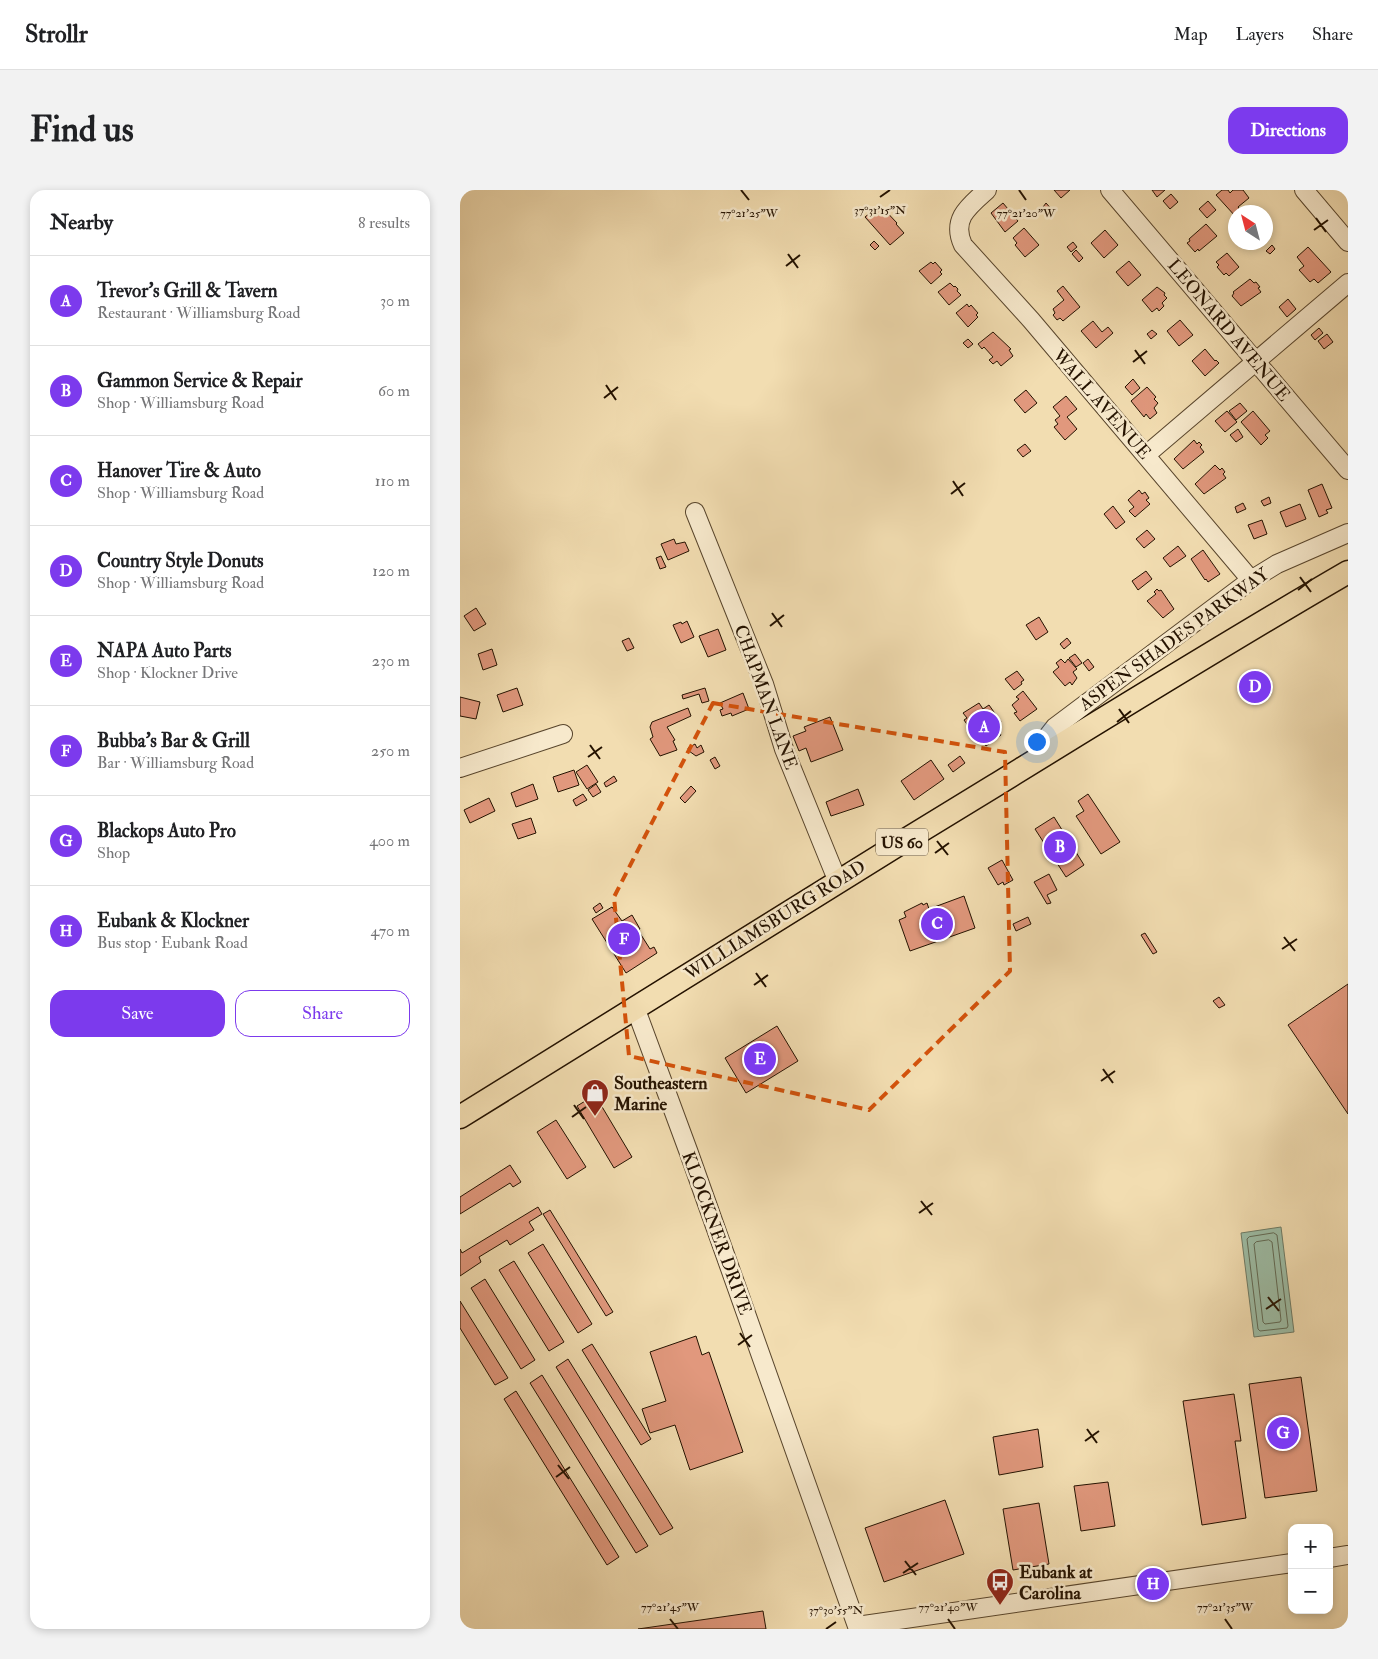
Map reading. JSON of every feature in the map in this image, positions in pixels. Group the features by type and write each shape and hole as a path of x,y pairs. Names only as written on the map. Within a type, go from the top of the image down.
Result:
{"main road":[{"name":"WILLIAMSBURG ROAD","path":"460,1117 1049,752 1348,572"}],"street":[{"name":"WALL AVENUE","path":"987,190 962,215 959,233 963,245 1031,320 1251,580"},
{"name":"LEONARD AVENUE","path":"1110,190 1348,470"},
{"path":"1304,190 1348,242"},
{"path":"1146,455 1348,283"},
{"name":"CHAPMAN LANE","path":"695,512 764,684 784,750 838,882"},
{"name":"ASPEN SHADES PARKWAY","path":"1049,752 1048,736 1055,726 1251,580 1277,564 1348,533"},
{"path":"460,768 563,734"},
{"name":"KLOCKNER DRIVE","path":"635,1007 857,1628"},
{"path":"1333,1557 1348,1555"},
{"path":"857,1628 1288,1564"}],"highlighted area":[{"path":"713,703 1005,752 1010,971 869,1110 629,1056 614,897"}],"water":[{"path":"1281,1227 1294,1332 1254,1337 1241,1233"}],"building":[{"path":"1054,190 1070,190 1061,198"},
{"path":"1152,190 1165,190 1157,197"},
{"path":"1222,190 1228,190 1230,193 1233,190 1243,190 1249,198 1240,205 1228,205 1228,208 1216,195"},
{"path":"1171,194 1178,202 1170,209 1163,201"},
{"path":"1208,201 1216,210 1207,218 1199,209"},
{"path":"1003,203 1018,221 1005,232 991,213"},
{"path":"1046,203 1054,212 1050,215 1043,207"},
{"path":"880,205 904,233 890,245 865,217"},
{"path":"1206,224 1217,236 1199,251 1198,249 1195,252 1187,243"},
{"path":"1024,228 1039,245 1025,257 1015,245 1017,243 1013,238"},
{"path":"1105,230 1118,245 1104,258 1091,243"},
{"path":"874,241 879,246 875,250 870,245"},
{"path":"1073,242 1077,247 1071,252 1067,247"},
{"path":"1273,246 1275,249 1270,254 1266,251 1273,250"},
{"path":"1308,247 1331,272 1318,283 1314,279 1310,282 1299,270 1304,266 1297,257"},
{"path":"1076,250 1083,258 1079,262 1072,254"},
{"path":"1227,253 1239,267 1229,276 1226,273 1224,275 1217,267 1219,265 1216,262"},
{"path":"1129,261 1141,275 1128,286 1116,272"},
{"path":"931,262 933,264 935,262 942,270 940,272 942,274 931,284 919,271"},
{"path":"1250,279 1254,283 1256,282 1261,292 1241,306 1232,296 1233,292"},
{"path":"950,283 958,289 957,291 961,295 949,305 938,292"},
{"path":"1063,286 1080,307 1063,321 1060,318 1057,320 1053,315 1055,313 1053,309 1064,300 1057,291"},
{"path":"1157,287 1165,293 1164,295 1167,298 1162,303 1164,306 1159,311 1157,308 1152,312 1142,300"},
{"path":"1288,299 1296,309 1287,317 1279,307"},
{"path":"967,304 969,307 971,305 978,313 976,315 978,317 968,327 956,313"},
{"path":"1180,320 1193,335 1179,346 1167,331"},
{"path":"1093,321 1102,332 1108,327 1113,333 1096,348 1081,331"},
{"path":"1319,328 1323,333 1315,340 1311,335"},
{"path":"1152,330 1157,334 1151,339 1147,334"},
{"path":"993,332 1011,349 1009,350 1013,356 1001,366 997,361 993,364 989,360 993,357 984,347 982,349 978,344"},
{"path":"1327,334 1333,342 1324,349 1318,341"},
{"path":"968,339 973,344 968,348 963,343"},
{"path":"1205,349 1219,363 1205,376 1192,361"},
{"path":"1133,379 1140,388 1132,395 1125,387"},
{"path":"1147,387 1156,397 1154,399 1158,403 1154,408 1157,413 1150,419 1146,414 1144,417 1131,401"},
{"path":"1026,390 1037,403 1025,413 1014,400"},
{"path":"1066,396 1077,409 1067,417 1077,429 1065,440 1054,427 1058,424 1055,420 1060,416 1053,407"},
{"path":"1240,403 1247,411 1236,420 1229,411"},
{"path":"1227,411 1237,422 1225,432 1215,421"},
{"path":"1253,411 1270,431 1265,435 1268,438 1261,445 1241,422"},
{"path":"1238,429 1243,437 1236,442 1230,435"},
{"path":"1194,440 1197,444 1199,442 1202,445 1200,447 1204,452 1183,469 1174,459"},
{"path":"1025,444 1031,451 1023,457 1017,450"},
{"path":"1215,465 1220,470 1222,468 1226,478 1204,494 1195,484"},
{"path":"1322,484 1332,508 1326,510 1328,513 1319,517 1308,490"},
{"path":"1139,490 1142,494 1145,492 1149,498 1146,500 1150,504 1135,517 1129,511 1134,507 1128,500"},
{"path":"1269,497 1271,503 1264,506 1261,501"},
{"path":"1243,503 1246,509 1237,513 1235,507"},
{"path":"1300,504 1306,519 1286,527 1280,512"},
{"path":"1113,506 1125,522 1116,529 1104,514"},
{"path":"1262,520 1267,534 1254,539 1248,525"},
{"path":"1147,530 1155,539 1144,548 1136,539"},
{"path":"674,539 676,544 685,542 689,551 668,560 661,544"},
{"path":"1178,546 1186,556 1170,567 1163,558"},
{"path":"1203,550 1220,574 1208,582 1191,559"},
{"path":"661,556 666,567 660,569 656,558"},
{"path":"1146,571 1152,579 1138,590 1132,581"},
{"path":"1157,589 1161,590 1174,609 1163,618 1147,601 1156,594 1154,592"},
{"path":"476,608 486,624 474,631 464,616"},
{"path":"1039,617 1048,632 1036,640 1026,625"},
{"path":"687,621 694,637 681,643 673,625 681,622 682,624"},
{"path":"718,629 726,650 708,657 699,636"},
{"path":"629,638 634,648 627,651 622,641"},
{"path":"1067,638 1071,643 1064,649 1060,644"},
{"path":"492,649 497,665 483,670 478,654"},
{"path":"1075,654 1082,663 1076,667 1069,658"},
{"path":"1061,659 1065,663 1068,659 1077,669 1073,672 1077,678 1072,685 1070,682 1065,686 1053,672 1059,667 1056,663"},
{"path":"1088,659 1094,667 1089,671 1083,663"},
{"path":"1254,670 1265,684 1262,685 1265,690 1260,693 1262,697 1254,701 1250,695 1248,697 1247,694 1249,693 1240,678"},
{"path":"1017,671 1024,680 1014,690 1005,679"},
{"path":"517,688 523,705 503,712 497,695"},
{"path":"705,688 709,701 702,703 699,694 683,699 682,695"},
{"path":"1023,691 1037,709 1020,721 1014,713 1017,712 1012,705 1019,699 1016,697"},
{"path":"743,693 749,709 732,716 731,713 722,716 720,710 723,709 720,703"},
{"path":"460,697 480,702 476,719 460,716"},
{"path":"979,703 983,709 989,705 1001,722 995,726 1001,735 986,746 974,728 971,730 964,720 967,718 963,713"},
{"path":"688,708 691,716 667,727 675,740 673,741 677,750 660,756 650,739 653,737 650,727 652,722"},
{"path":"830,717 843,750 811,762 806,748 799,751 793,736 806,731 804,727"},
{"path":"695,744 697,748 701,745 704,752 696,756 688,748"},
{"path":"960,756 965,763 953,772 948,765"},
{"path":"715,757 720,766 715,769 710,760"},
{"path":"931,760 944,779 914,800 901,781"},
{"path":"587,765 598,782 587,789 576,772"},
{"path":"574,770 579,785 558,792 553,777"},
{"path":"614,776 617,781 606,787 604,783"},
{"path":"533,784 538,799 516,807 511,793"},
{"path":"596,784 601,792 593,797 588,790"},
{"path":"691,786 696,791 685,803 680,798"},
{"path":"858,789 864,805 831,816 826,802"},
{"path":"583,794 587,800 576,806 573,800"},
{"path":"1088,794 1120,842 1101,854 1076,816 1084,811 1078,801"},
{"path":"489,798 495,811 470,823 464,810"},
{"path":"1054,817 1084,865 1066,877 1035,829"},
{"path":"531,818 536,833 518,839 512,824"},
{"path":"1002,860 1013,880 1004,885 1003,882 998,885 988,868"},
{"path":"1049,874 1057,890 1047,895 1051,903 1047,904 1034,882"},
{"path":"964,896 975,928 910,951 899,920 906,917 904,912 922,903 923,905 927,903 929,909"},
{"path":"600,903 603,908 596,913 593,908"},
{"path":"612,907 622,921 632,915 640,929 638,930 650,949 654,947 657,953 626,973 592,919"},
{"path":"1028,917 1031,924 1016,931 1013,924"},
{"path":"1145,933 1157,952 1153,954 1141,935"},
{"path":"1348,984 1348,1114 1288,1025"},
{"path":"1219,997 1225,1005 1219,1008 1213,1001"},
{"path":"777,1026 798,1061 746,1093 725,1058"},
{"path":"595,1095 632,1157 614,1168 577,1106"},
{"path":"556,1120 586,1167 567,1179 537,1132"},
{"path":"510,1165 521,1182 513,1187 510,1183 460,1214 460,1197"},
{"path":"538,1207 542,1214 529,1222 534,1230 510,1245 507,1240 479,1257 481,1262 460,1276 460,1249 462,1253"},
{"path":"550,1210 613,1312 606,1316 543,1214"},
{"path":"543,1244 592,1324 578,1333 528,1253"},
{"path":"514,1261 564,1342 549,1351 499,1270"},
{"path":"485,1279 535,1360 521,1369 471,1288"},
{"path":"460,1301 508,1378 495,1385 460,1328"},
{"path":"696,1336 702,1355 709,1352 743,1452 690,1470 675,1425 650,1433 642,1409 666,1401 650,1352"},
{"path":"592,1344 651,1439 641,1445 582,1350"},
{"path":"568,1359 673,1528 660,1535 556,1367"},
{"path":"542,1375 648,1546 636,1553 530,1383"},
{"path":"1301,1377 1317,1491 1265,1498 1249,1384"},
{"path":"516,1391 619,1557 607,1565 504,1399"},
{"path":"1234,1394 1241,1441 1235,1441 1246,1518 1202,1525 1183,1401"},
{"path":"1038,1429 1043,1467 999,1475 993,1437"},
{"path":"1108,1482 1115,1526 1081,1531 1074,1486"},
{"path":"945,1500 964,1554 884,1582 865,1528"},
{"path":"1039,1503 1049,1564 1013,1570 1003,1509"},
{"path":"763,1611 766,1629 638,1629"}],"place":[{"name":"Country Style Donuts","path":"1255,687"},
{"name":"Trevor's Grill & Tavern","path":"984,727"},
{"name":"Gammon Service & Repair","path":"1060,847"},
{"name":"Hanover Tire & Auto","path":"937,924"},
{"name":"Bubba's Bar & Grill","path":"624,939"},
{"name":"NAPA Auto Parts","path":"760,1059"},
{"name":"Southeastern Marine","path":"595,1117"},
{"name":"Blackops Auto Pro","path":"1283,1433"},
{"name":"Eubank & Klockner","path":"1153,1584"},
{"name":"Eubank at Carolina","path":"1000,1606"}]}
